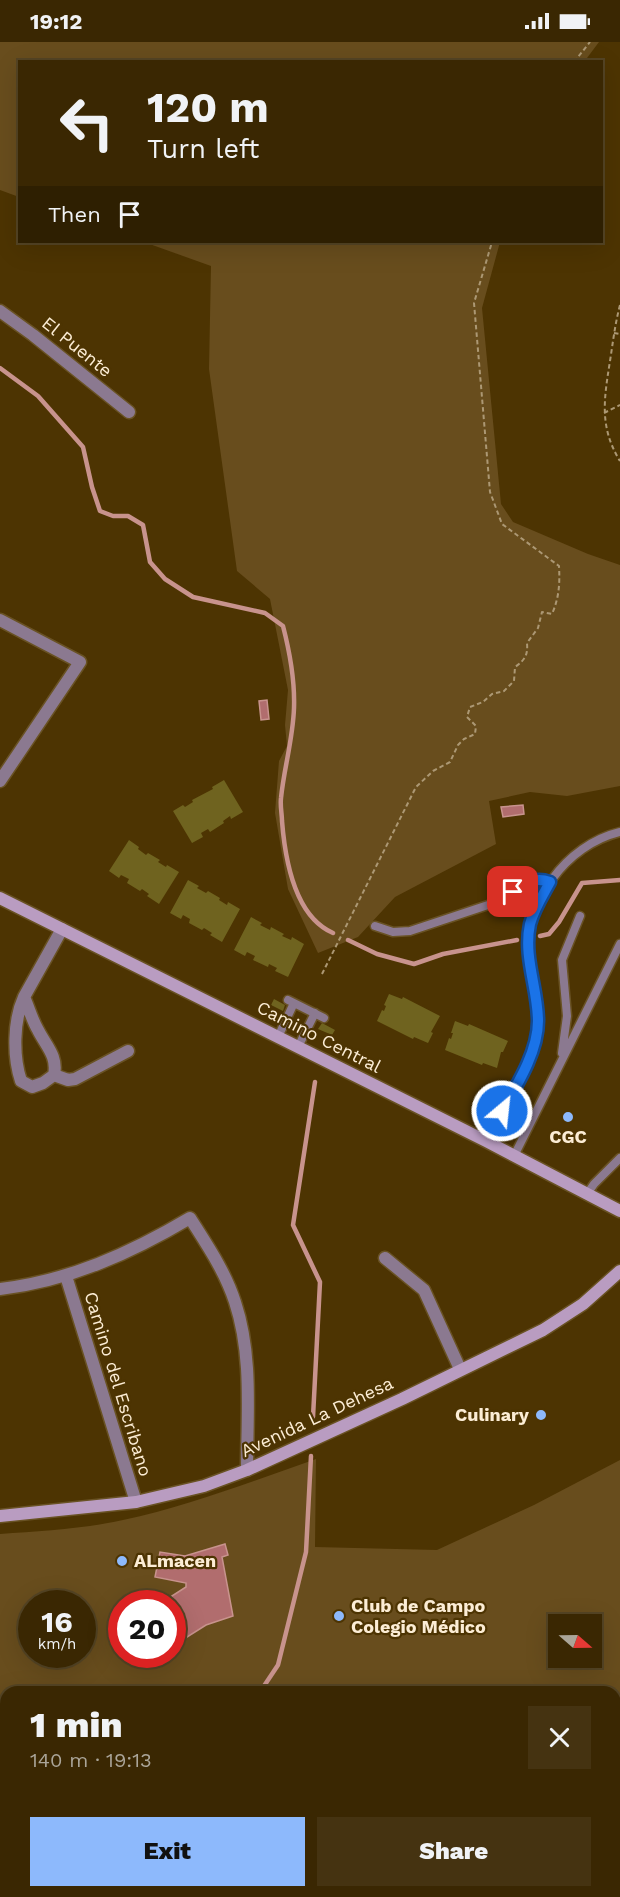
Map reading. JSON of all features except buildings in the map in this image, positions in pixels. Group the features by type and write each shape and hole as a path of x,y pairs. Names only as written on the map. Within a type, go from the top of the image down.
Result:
{"main road":[{"name":"Camino Central","path":"0,898 486,1141 620,1211"},
{"name":"Avenida La Dehesa","path":"0,1516 136,1502 204,1486 247,1470 402,1399 543,1330 583,1304 620,1271"}],"street":[{"name":"El Puente","path":"0,311 129,412"},
{"path":"0,620 80,662 0,781"},
{"path":"24,998 38,1031 52,1054 56,1067 54,1075 43,1083 32,1086 21,1081 17,1069 15,1046 19,1009 24,998 62,929"},
{"path":"54,1075 68,1080 75,1079 128,1051"},
{"path":"0,1289 66,1275 138,1247 190,1218 223,1272 241,1320 247,1364 247,1470"},
{"path":"385,1258 424,1290 460,1369"},
{"name":"Camino del Escribano","path":"66,1275 136,1502"}],"lane":[{"path":"486,1141 511,1096 534,1043 538,1022 529,958 529,939 536,907 550,882 568,861 603,836 620,832"},
{"path":"375,926 393,932 410,931 496,902 535,879 550,882"},
{"path":"561,1059 567,1016 562,960 580,916"},
{"path":"514,1156 620,944"},
{"path":"278,1037 291,1001 324,1018"},
{"path":"298,1047 315,1013"},
{"path":"587,1194 620,1158"}],"path":[{"path":"576,60 590,42"},
{"path":"322,975 416,787 433,771 450,762 458,745 475,734 476,726 467,717 470,707 483,702 492,694 504,691 514,681 515,667 528,653 527,643 538,628 542,612 552,614 557,602 560,585 559,566 502,524 490,492 474,303 492,243"},
{"path":"620,305 604,397 607,433 620,461"},
{"path":"614,333 620,334"},
{"path":"604,413 620,405"}],"shaded area":[{"path":"0,42 599,42 586,60 18,60 18,197 0,190"},
{"path":"147,243 500,243 482,308 501,504 513,522 620,565 620,786 567,796 530,792 489,801 496,844 395,897 358,937 318,953 288,889 275,813 279,761 287,746 285,725 288,690 270,599 237,571 209,369 211,266"},
{"path":"267,700 269,719 261,720 259,701"},
{"path":"523,805 524,814 503,817 501,807"},
{"name":"Club de Campo Colegio Médico","path":"316,1459 315,1547 437,1550 534,1505 620,1460 620,1686 0,1686 0,1534 77,1528 108,1523 196,1500"},
{"path":"225,1544 228,1555 222,1557 233,1616 206,1625 186,1638 186,1590 181,1590 186,1587 186,1583 155,1577 160,1552 185,1556"}],"waterway":[{"path":"0,368 38,396 83,447 100,511 113,516 128,516 143,525 150,562 165,579 193,597 265,613 283,626 294,687 292,731 281,801 283,836 289,869 301,900 309,914 333,933"},
{"path":"540,936 549,934 559,922 582,883 620,880"},
{"path":"348,940 377,954 414,964 443,954 517,940"},
{"path":"313,1417 320,1282 293,1225 315,1082"},
{"path":"264,1686 278,1665 306,1552 311,1456"}],"place":[{"name":"CGC","path":"568,1117"},
{"name":"Culinary","path":"541,1415"},
{"name":"ALmacen","path":"122,1561"},
{"name":"Club de Campo Colegio Médico","path":"339,1616"}],"route":[{"path":"502,1111 527,1063 534,1043 538,1022 529,958 529,939 536,907 550,882 535,879 513,892"}]}
